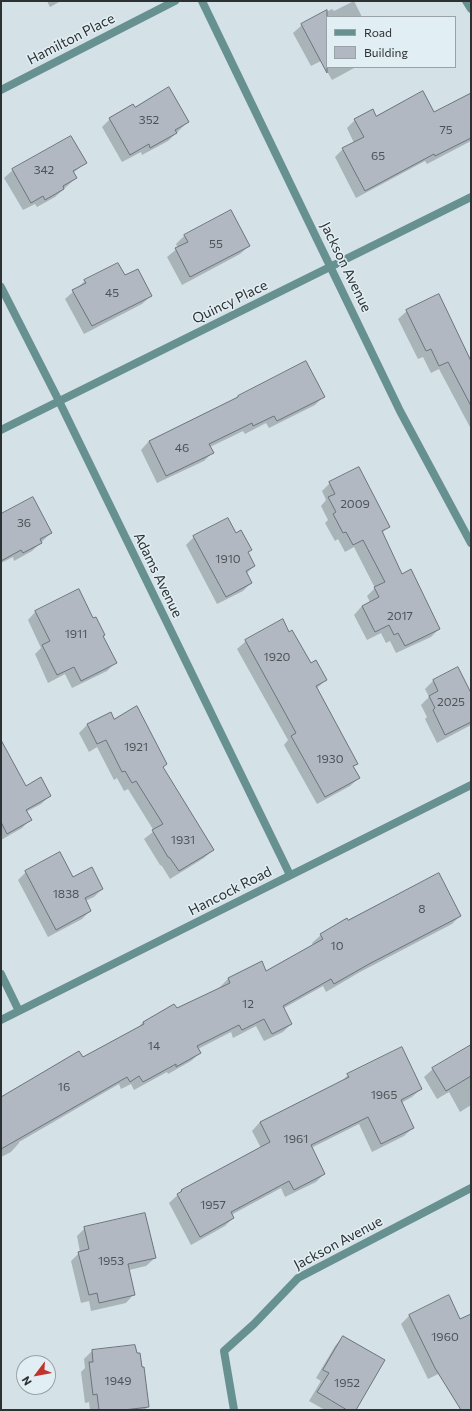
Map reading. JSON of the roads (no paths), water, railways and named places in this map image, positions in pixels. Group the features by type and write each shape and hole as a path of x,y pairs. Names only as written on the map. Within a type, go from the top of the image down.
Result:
{"street":[{"name":"Hamilton Place","path":"1,90 174,1"},
{"name":"Jackson Avenue","path":"202,1 400,411 471,543"},
{"path":"466,1 471,9"},
{"name":"Quincy Place","path":"1,430 471,197"},
{"name":"Adams Avenue","path":"1,287 59,401 290,875"},
{"name":"Hancock Road","path":"1,1020 471,785"},
{"path":"1,974 19,1011"},
{"name":"Jackson Avenue","path":"234,1410 224,1351 254,1324 298,1278 471,1188"}]}
